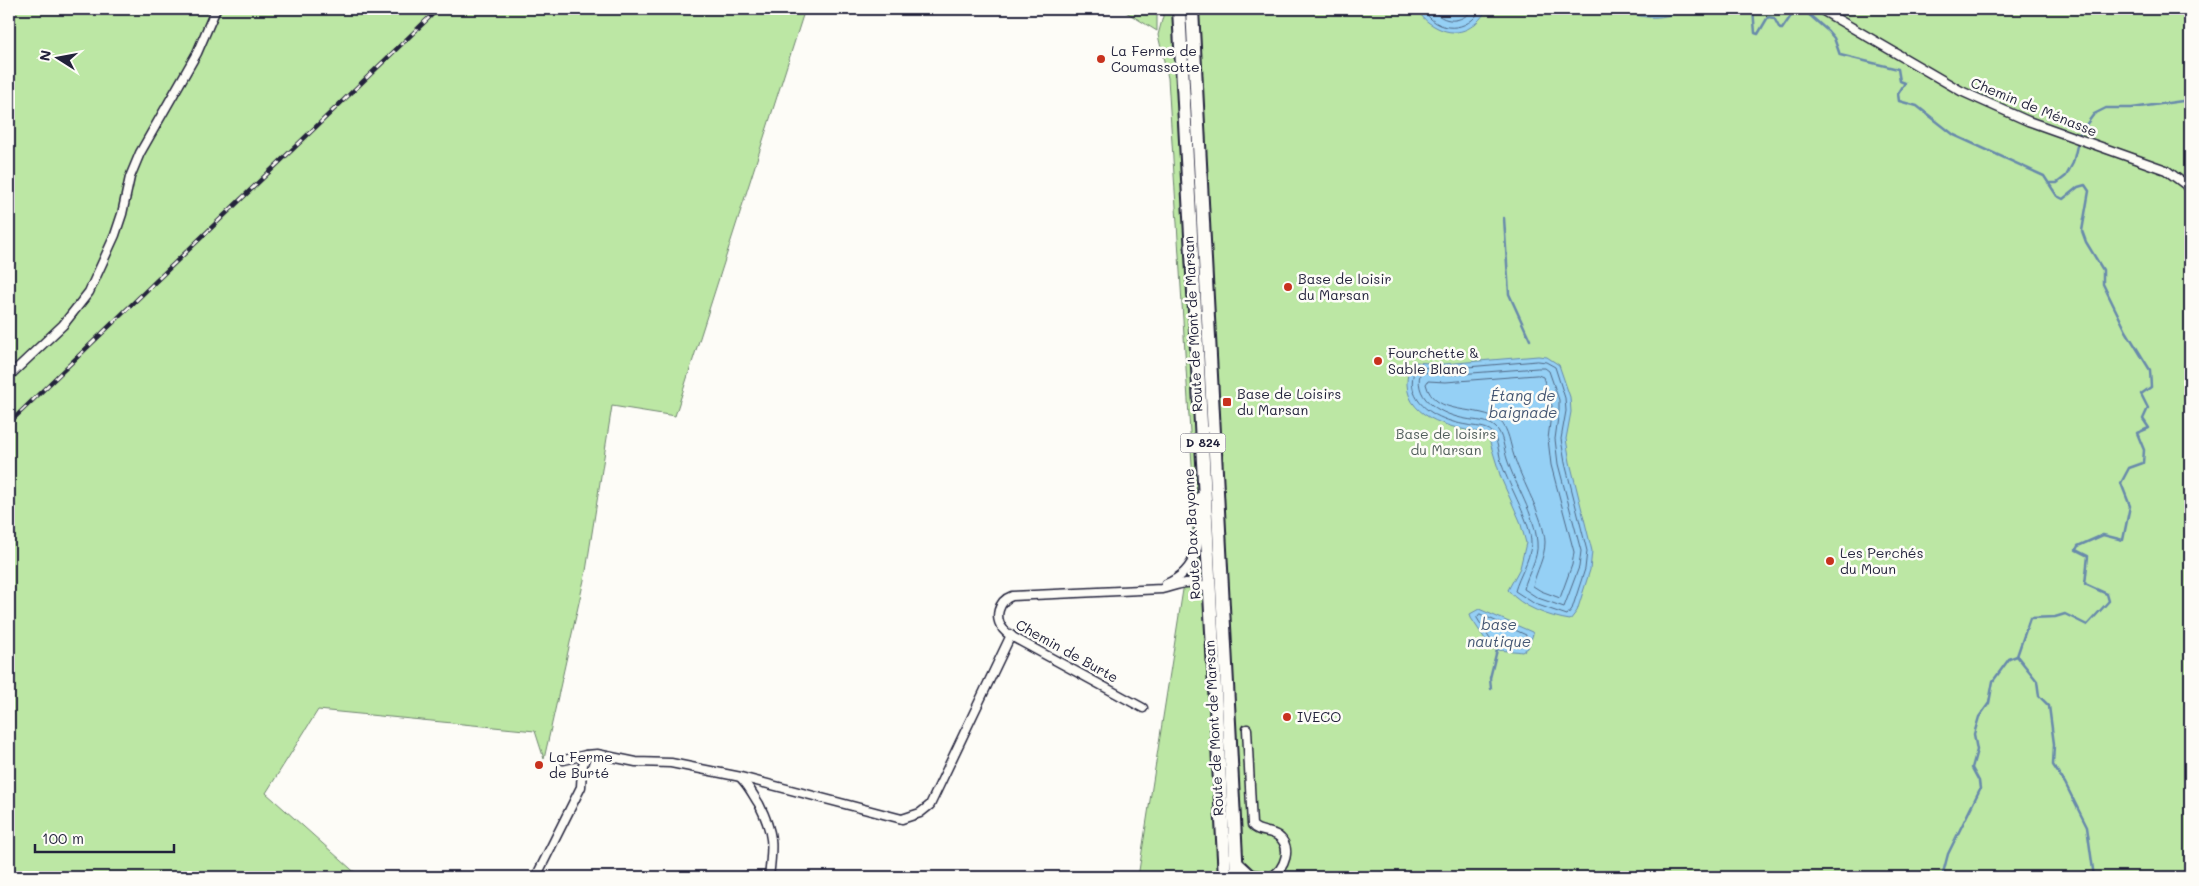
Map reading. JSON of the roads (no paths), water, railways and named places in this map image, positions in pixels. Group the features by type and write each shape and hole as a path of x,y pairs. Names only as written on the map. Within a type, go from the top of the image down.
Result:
{"main road":[{"name":"Route Dax Bayonne","path":"1179,9 1225,877"},
{"name":"Route de Mont de Marsan","path":"1192,9 1237,877"}],"street":[{"path":"9,376 62,325 89,292 122,214 130,177 140,153 197,53 216,9"},
{"name":"Chemin de Ménasse","path":"1820,9 1961,91 2028,121 2166,170 2190,188"},
{"name":"Chemin de Burte","path":"1149,589 1176,579 1192,562 1198,550 1201,413"},
{"name":"Chemin de Burte","path":"1143,708 1010,635 1002,627 999,611 1005,600 1012,596 1162,589 1189,582 1210,590"},
{"path":"564,760 597,754 636,762 671,763 740,777 902,819 920,814 930,805 1010,635"},
{"path":"1236,859 1251,874 1271,877 1284,864 1286,850 1276,834 1258,830 1252,825 1247,729"},
{"path":"536,877 581,787 582,768 586,756"},
{"path":"740,777 748,785 771,830 772,850 769,877"}],"water":[{"path":"1418,9 1487,9 1471,27 1457,32 1450,32 1429,23"},
{"path":"1622,9 1685,9 1678,13 1661,17 1645,17"},
{"name":"Étang de baignade","path":"1538,356 1547,357 1559,365 1570,397 1571,412 1566,439 1592,551 1590,570 1577,611 1570,620 1536,610 1520,601 1508,590 1520,568 1526,543 1520,521 1501,478 1488,436 1484,433 1448,425 1424,414 1409,396 1407,384 1409,369 1413,362 1444,364"},
{"name":"base nautique","path":"1479,609 1532,632 1528,648 1522,652 1491,648 1471,618 1470,614"}],"waterway":[{"path":"1753,9 1755,33 1758,34 1768,17 1774,18 1780,29 1782,29 1795,10 1806,12 1834,38 1840,55 1898,69 1900,81 1905,83 1898,94 1899,101 1917,106 1954,135 2044,176 2057,196 2063,199 2078,187 2085,185 2089,191 2082,231 2086,242 2103,270 2103,284 2126,331 2150,370 2151,387 2141,394 2148,408 2143,419 2149,428 2137,433 2144,450 2143,463 2129,468 2121,483 2130,506 2123,540 2103,535 2078,546 2076,550 2088,556 2085,584 2107,594 2109,601 2087,625 2065,614 2055,617 2030,618 2017,656 2009,659 1993,681 1989,703 1979,717 1974,734 1977,750 1972,768 1979,781 1980,789 1948,854 1942,877"},
{"path":"2050,183 2057,183 2066,176 2073,163 2080,133 2094,114 2106,108 2132,108 2190,100"},
{"path":"1504,218 1509,294 1530,340"},
{"path":"1491,689 1490,678 1497,650"},
{"path":"2017,656 2037,681 2039,696 2049,706 2054,744 2053,765 2065,783 2087,827 2094,877"}],"railway":[{"path":"9,423 438,9"}],"place":[{"name":"La Ferme de Coumassotte","path":"1101,59"},
{"name":"Base de loisir du Marsan","path":"1288,287"},
{"name":"Fourchette & Sable Blanc","path":"1378,361"},
{"name":"Base de Loisirs du Marsan","path":"1227,402"},
{"name":"Les Perchés du Moun","path":"1830,561"},
{"name":"IVECO","path":"1287,717"},
{"name":"La Ferme de Burté","path":"539,765"}],"park label":[{"name":"Base de loisirs du Marsan","path":"1446,442"}]}
